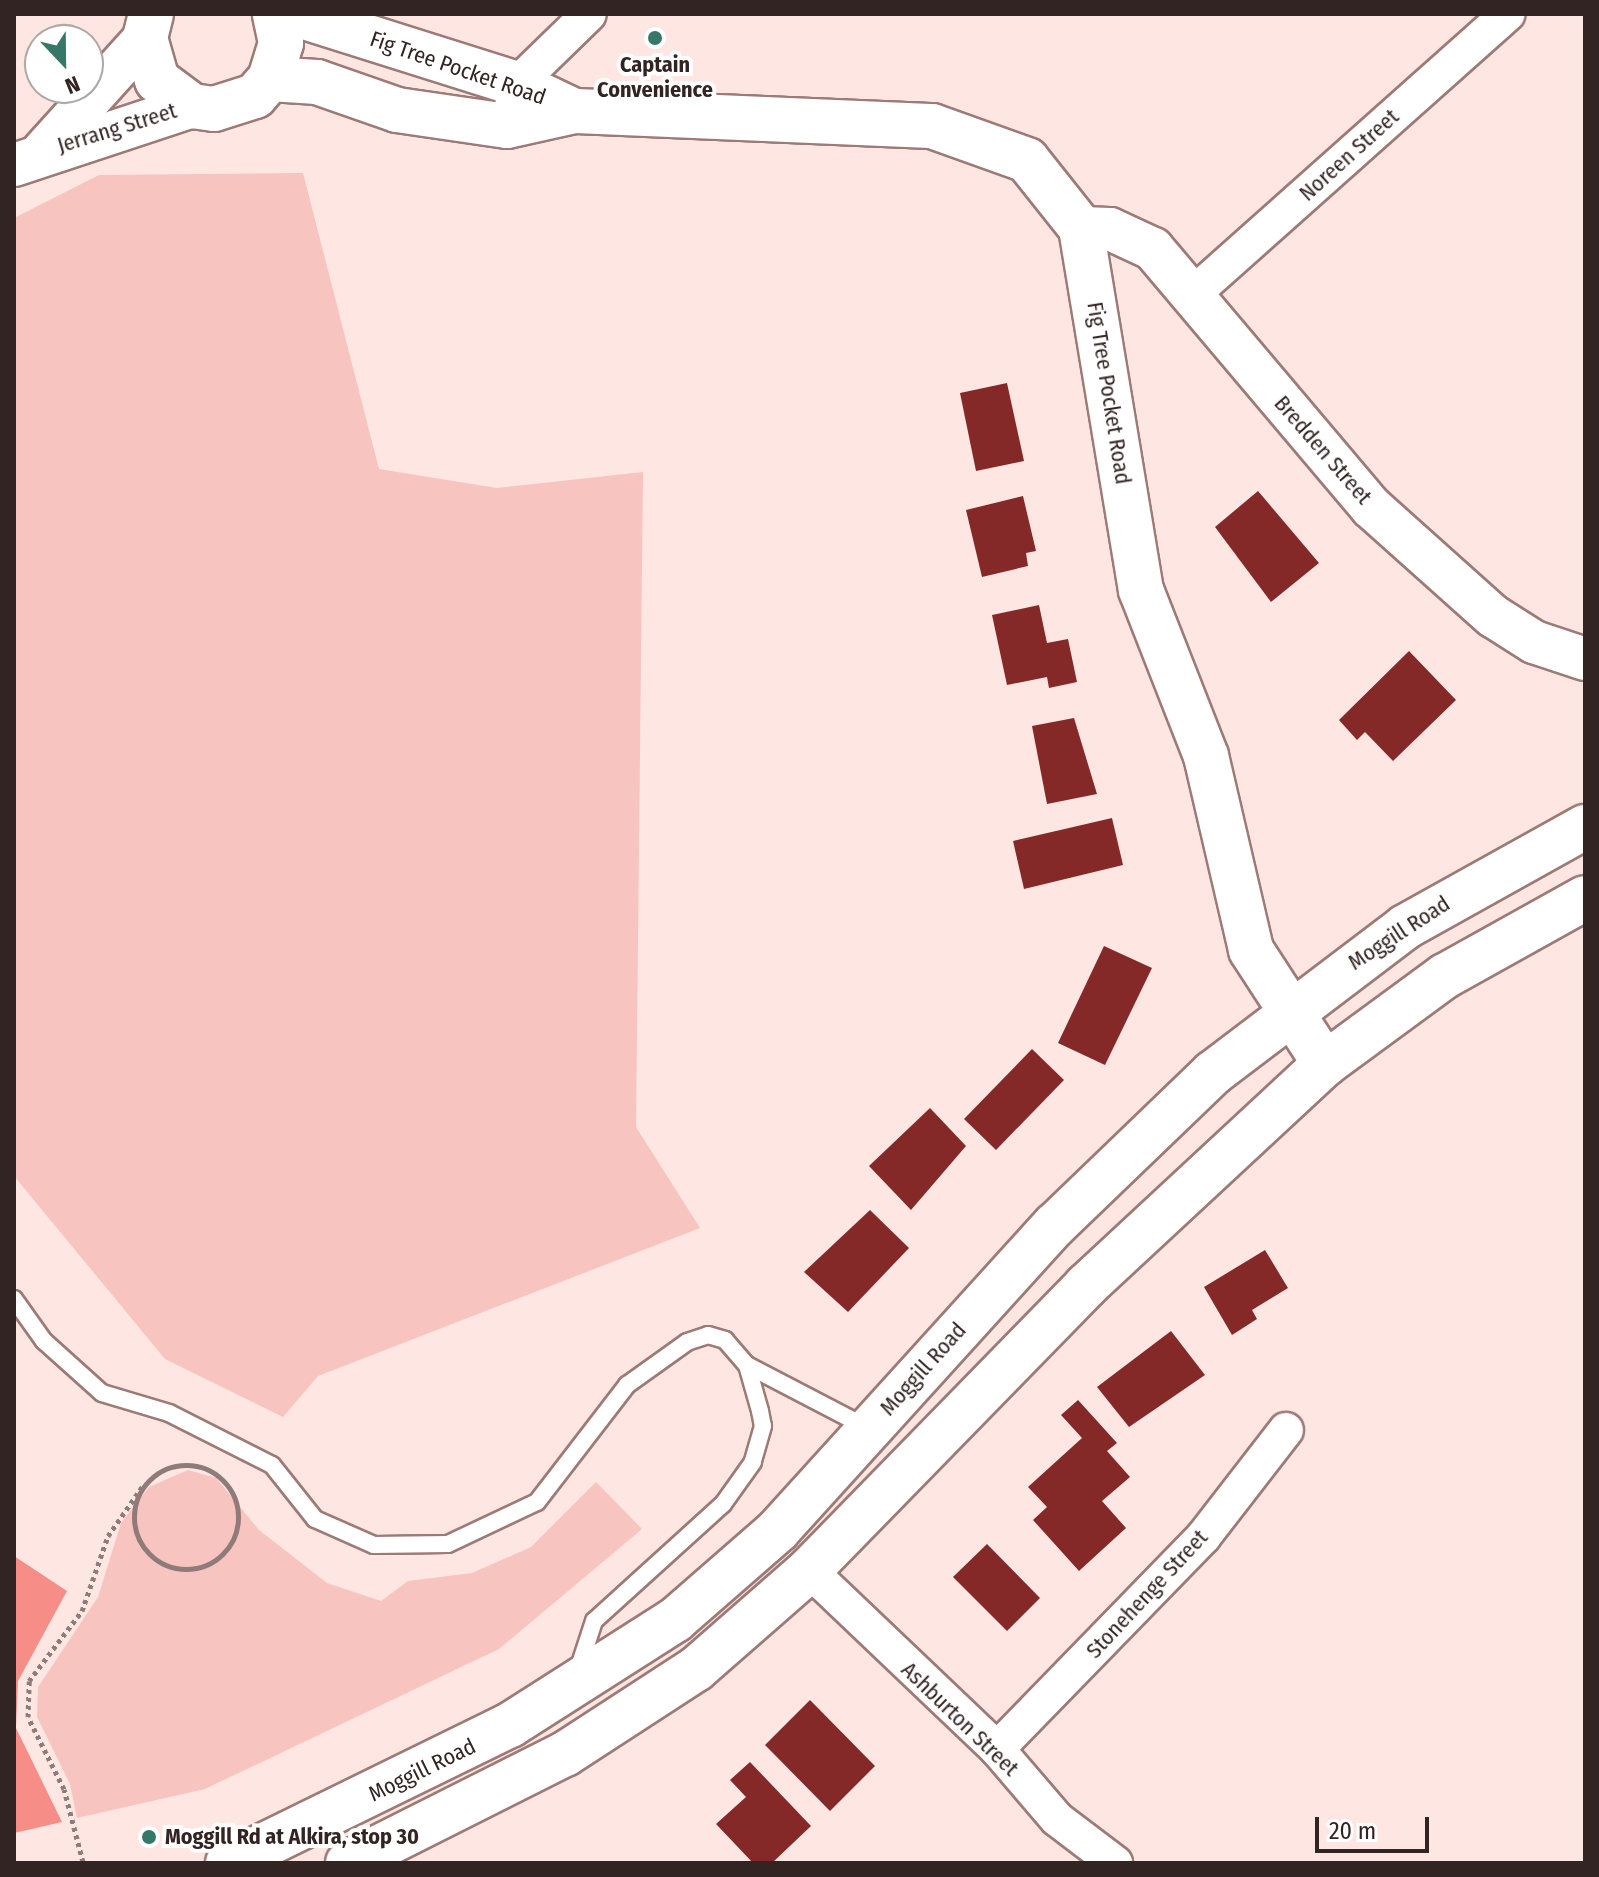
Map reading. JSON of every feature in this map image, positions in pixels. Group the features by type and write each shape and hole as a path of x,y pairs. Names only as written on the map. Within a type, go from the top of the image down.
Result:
{"main road":[{"path":"150,20 157,80 192,106 235,106 270,79 281,43 275,14"},
{"name":"Fig Tree Pocket Road","path":"295,14 512,105"},
{"name":"Fig Tree Pocket Road","path":"270,79 317,82 397,110 512,105 574,111 932,126 1027,160 1081,228 1141,590 1206,756 1251,950 1287,1011 1325,1064"},
{"name":"Moggill Road","path":"228,1863 440,1762 572,1690 724,1580 870,1429 1100,1181 1287,1011 1416,920 1585,827"},
{"path":"348,1863 502,1788 632,1713 754,1622 809,1570 1097,1276 1325,1064 1445,976 1585,898"}],"street":[{"path":"512,105 589,14"},
{"name":"Noreen Street","path":"1191,296 1507,14"},
{"name":"Jerrang Street","path":"28,158 150,20"},
{"name":"Jerrang Street","path":"28,158 192,106"},
{"name":"Bredden Street","path":"1081,228 1110,229 1153,249 1371,507 1493,616 1534,642 1585,659"},
{"name":"Stonehenge Street","path":"997,1749 1204,1536 1286,1430"},
{"name":"Ashburton Street","path":"809,1570 997,1749 1057,1819 1115,1863"}],"lane":[{"path":"14,1299 44,1341 102,1393 169,1413 272,1465 315,1519 374,1545 448,1544 537,1502 627,1385 687,1342 716,1336 747,1365 870,1429"},
{"path":"572,1690 594,1621 723,1504 753,1462 763,1426 747,1365"}],"path":[{"path":"179,1465 181,1454"},
{"path":"83,1862 64,1789 28,1717 29,1681 82,1611 108,1536 142,1487 179,1465 222,1477 238,1508 231,1543 207,1565 173,1568 145,1550 133,1520 142,1487"}],"shaded area":[{"path":"303,173 379,469 497,488 643,472 636,1127 700,1228 318,1376 283,1417 165,1359 14,1176 14,218 99,175"},
{"path":"188,1470 216,1478 259,1530 327,1583 381,1601 408,1581 472,1573 531,1547 596,1482 642,1529 499,1649 205,1789 77,1818 70,1784 37,1717 38,1687 98,1597 121,1523 149,1487"},
{"path":"14,1556 67,1591 18,1681 16,1728 62,1822 14,1833"}],"building":[{"path":"1007,383 1024,461 976,471 960,393"},
{"path":"1258,491 1319,563 1271,602 1215,527"},
{"path":"1023,496 1036,551 1026,553 1028,566 982,577 966,510"},
{"path":"1039,605 1047,643 1068,639 1077,682 1049,688 1047,677 1007,685 992,615"},
{"path":"1409,651 1456,700 1393,761 1365,732 1357,740 1339,720"},
{"path":"1074,718 1097,794 1047,804 1032,726"},
{"path":"1112,818 1123,865 1024,889 1013,841"},
{"path":"1104,946 1152,968 1105,1065 1058,1043"},
{"path":"1032,1049 1064,1080 996,1150 964,1119"},
{"path":"930,1108 966,1146 911,1210 869,1166"},
{"path":"870,1210 909,1248 848,1312 804,1272"},
{"path":"1265,1250 1288,1288 1252,1310 1257,1319 1232,1335 1204,1287"},
{"path":"1171,1331 1205,1375 1129,1427 1097,1387"},
{"path":"1078,1400 1117,1443 1107,1451 1130,1477 1102,1501 1126,1528 1079,1571 1033,1520 1047,1507 1028,1487 1082,1438 1061,1415"},
{"path":"987,1544 1040,1598 1007,1631 953,1577"},
{"path":"810,1700 875,1766 830,1811 765,1745"},
{"path":"750,1762 811,1826 772,1863 753,1863 716,1824 746,1797 730,1780"}],"place":[{"name":"Captain Convenience","path":"655,38"},
{"name":"Moggill Rd at Alkira, stop 30","path":"149,1837"}]}
